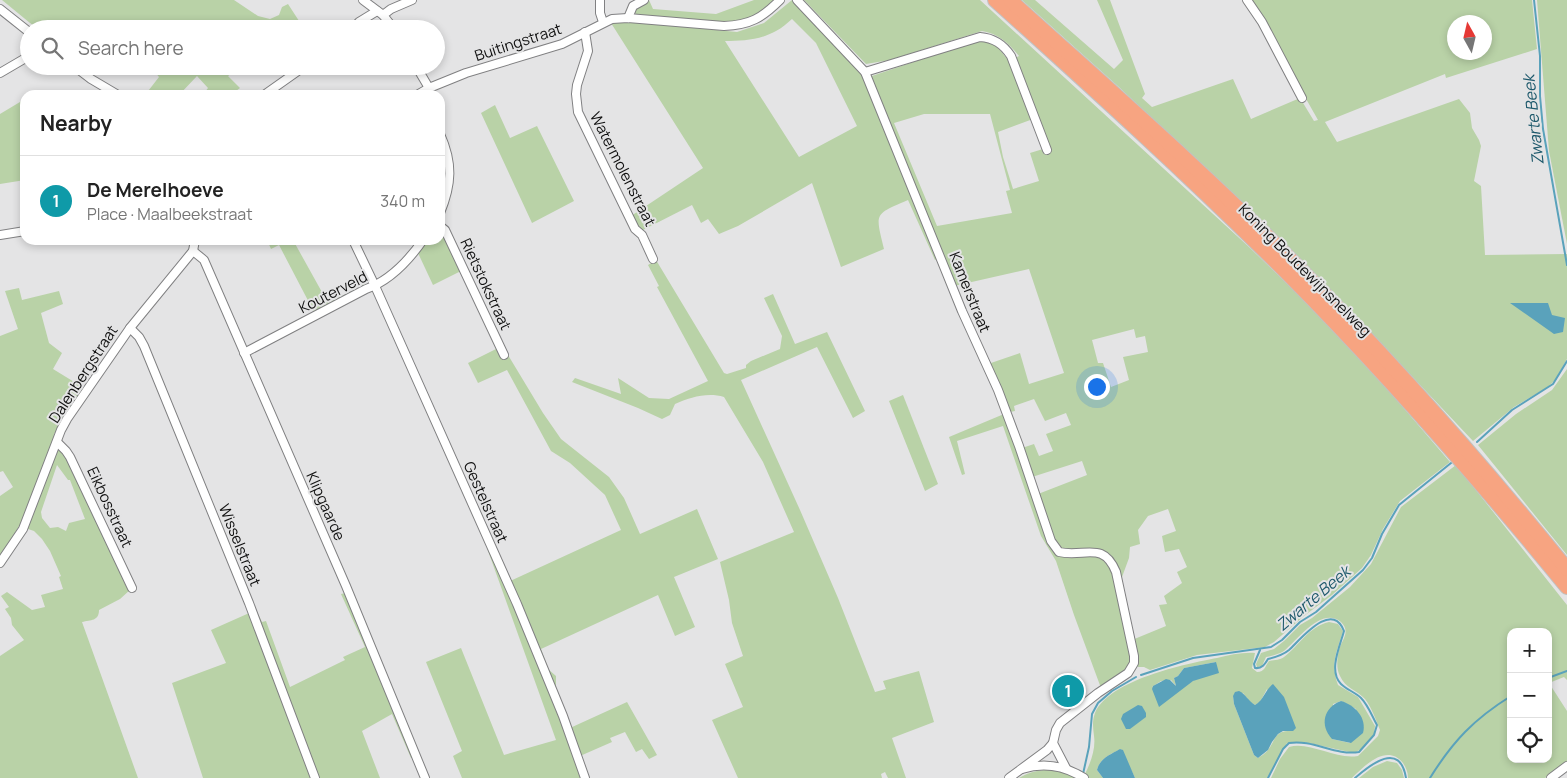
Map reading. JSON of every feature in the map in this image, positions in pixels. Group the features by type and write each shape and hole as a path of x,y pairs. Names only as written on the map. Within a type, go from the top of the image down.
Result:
{"highway":[{"name":"Koning Boudewijnsnelweg","path":"995,0 1208,196 1288,273 1437,432 1508,514 1567,587"},
{"name":"Koning Boudewijnsnelweg","path":"1010,0 1215,187 1294,264 1372,344 1444,424 1517,507 1567,569"}],"street":[{"path":"364,0 386,20"},
{"path":"363,20 412,0"},
{"path":"600,0 600,13 603,22"},
{"path":"628,18 634,6 644,0"},
{"name":"Buitingstraat","path":"429,90 466,73 562,44 603,22 616,18 724,26 738,25 751,22 766,14 780,0"},
{"name":"Kamerstraat","path":"797,0 866,72 962,311 998,390 1051,541 1059,552 1066,554 1098,552 1112,563 1116,572 1134,663 1128,673 1098,692 1063,720 1056,730 1053,744"},
{"path":"1247,0 1262,22 1302,98"},
{"path":"0,9 20,25"},
{"name":"Watermolenstraat","path":"584,32 588,51 577,86 578,112 635,229 642,235 653,259"},
{"path":"866,72 980,37 992,38 1007,50 1011,56 1047,150"},
{"path":"0,61 3,71 20,61"},
{"path":"86,75 110,90"},
{"path":"271,90 292,75"},
{"path":"418,75 422,90"},
{"path":"445,147 449,158 450,173 445,199"},
{"name":"Rietstokstraat","path":"445,230 504,355"},
{"path":"0,235 20,233"},
{"name":"Dalenbergstraat","path":"0,563 22,529 68,419 130,328 193,250 194,245"},
{"name":"Gestelstraat","path":"355,245 517,604 563,716 585,778"},
{"name":"Kouterveld","path":"244,353 382,282 420,245"},
{"name":"Klipgaarde","path":"193,250 204,260 346,586 425,778"},
{"name":"Wisselstraat","path":"130,328 139,336 144,346 249,603 315,778"},
{"name":"Eikbosstraat","path":"57,442 66,450 70,457 132,588"},
{"path":"1009,778 1053,744 1066,768"},
{"path":"1022,769 1030,766 1047,765 1066,768 1081,776"},
{"path":"1551,778 1567,766"}],"green space":[{"path":"2,0 234,0 258,16 270,19 279,15 282,7 288,4 298,20 26,20"},
{"path":"649,0 653,9 716,14 754,0 775,0 763,13 748,20 719,23 636,15 634,10"},
{"path":"792,0 866,78 955,48 982,41 995,44 1009,61 1019,56 1008,44 998,37 982,31 890,60 866,64 804,0 980,0 1249,247 1346,341 1450,462 1400,501 1362,568 1332,595 1274,642 1265,647 1197,655 1150,670 1138,667 1132,640 1166,626 1159,605 1167,604 1164,596 1182,583 1177,572 1187,567 1179,549 1165,552 1162,536 1176,531 1168,509 1148,516 1138,530 1140,544 1130,547 1129,558 1122,577 1119,576 1113,558 1105,552 1060,551 1062,557 1098,555 1112,568 1132,657 1128,670 1101,688 1056,561 1041,536 1003,426 957,441 965,474 962,475 949,437 1004,414 988,364 1020,353 1029,384 1064,373 1029,269 954,286 942,256 935,260 908,200 883,212 880,216 879,228 884,249 841,267 812,183 738,226 719,234 708,219 701,223 692,205 641,231 635,226 631,216 703,168 611,23 646,23 737,32 764,23","holes":["792,19 816,43 857,126 799,157 725,41 757,38 778,30","924,114 990,114 1010,190 1006,191 1012,213 937,226 894,123","1033,119 1043,149 1030,153 1039,181 1013,189 1003,157 998,132","1134,329 1136,338 1145,336 1148,352 1123,357 1129,380 1111,387 1103,363 1098,363 1092,340","1034,399 1045,421 1066,413 1071,425 1046,434 1053,451 1039,456 1034,444 1022,448 1010,412 1015,411 1014,406","1082,461 1087,475 1038,494 1032,477"]},
{"path":"1022,0 1035,0 1114,69 1123,60 1097,0 1110,0 1145,94 1142,98 1152,107 1233,79 1251,119 1300,98 1314,121 1318,120 1250,0 1532,0 1537,49 1446,78 1445,74 1325,122 1337,142 1459,99 1470,113 1472,128 1481,146 1474,181 1481,186 1485,255 1567,254 1567,359 1555,380 1548,387 1514,407 1473,441 1304,262 1120,88"},
{"path":"1537,0 1567,0 1567,244 1549,151"},
{"path":"157,75 229,75 228,76 240,88 237,90 206,90 208,88 197,76 184,90 149,90 159,77"},
{"path":"20,102 20,181 0,184 0,114"},
{"path":"495,105 510,138 537,126 574,201 532,223 481,113"},
{"path":"445,236 461,271 433,285 418,253 424,245 445,245"},
{"path":"269,245 279,245 271,249"},
{"path":"279,245 296,245 328,303 362,286 365,278 368,278 365,285 314,312"},
{"path":"656,260 724,373 727,374 746,368 746,365 751,361 780,349 782,336 764,298 773,294 795,344 827,332 865,411 853,418 817,347 741,380 838,598 875,692 886,689 883,681 919,671 934,722 892,738 906,778 888,778 885,772 881,774 882,778 738,778 712,720 743,707 725,664 743,656 732,623 720,562 794,532 763,462 724,397 705,395 687,399 675,404 670,415 662,419 572,382 575,378 621,394 618,378 649,398 669,399 708,381 657,287 659,286 648,265"},
{"path":"19,288 22,300 59,291 63,304 41,313 49,343 62,353 53,369 84,388 54,434 53,444 66,453 130,590 120,599 99,610 96,618 82,622 138,778 0,778 0,656 24,640 12,625 11,618 5,609 9,607 1,596 7,592 32,610 45,607 41,595 63,589 59,577 61,576 50,551 34,531 19,526 0,558 0,496 13,487 3,471 0,472 0,336 18,329 5,291","holes":["57,465 68,480 70,480 85,519 69,523 66,531 58,527 50,528 42,518 41,512"]},
{"path":"496,349 499,353 505,350 561,439 609,477 624,498 640,534 697,509 718,559 674,577 695,627 675,636 658,595 541,649 548,669 556,676 556,688 551,690 583,778 462,778 453,756 462,751 426,662 461,648 504,755 556,740 487,548 489,547 506,583 621,530 605,495 570,463 551,451 507,370 478,383 468,363"},
{"path":"1567,369 1567,555 1478,445 1516,414 1552,390"},
{"path":"903,395 938,484 925,491 889,401"},
{"path":"1456,465 1567,605 1567,680 1564,677 1552,682 1552,628 1507,628 1507,763 1552,763 1552,688 1567,711 1567,762 1545,778 1408,778 1407,770 1403,763 1397,757 1390,755 1376,758 1352,778 1271,778 1280,759 1289,747 1305,746 1349,757 1358,756 1378,736 1380,730 1374,714 1365,699 1342,680 1338,670 1338,653 1346,632 1341,622 1333,618 1325,618 1302,633 1284,651 1266,657 1262,666 1257,667 1256,664 1261,653 1274,649 1284,641 1300,625 1312,618 1350,587 1371,564 1401,507"},
{"path":"346,593 419,755 411,758 392,714 362,731 380,778 203,778 172,683 226,663 211,630 256,610 262,622 266,621 290,687 345,660 343,657 365,647 341,594"},
{"path":"1329,622 1338,624 1343,631 1334,664 1338,685 1358,697 1375,726 1374,734 1361,749 1354,753 1304,742 1287,743 1267,778 1135,778 1121,749 1106,757 1098,766 1097,770 1103,778 1087,778 1084,776 1093,752 1093,722 1095,713 1103,701 1115,691 1149,675 1168,669 1241,653 1255,653 1252,668 1260,672 1269,661 1284,657 1310,632","holes":["1216,662 1200,676 1188,683 1176,685 1174,678 1184,668","1171,680 1176,686 1164,686 1152,687 1161,681","1267,689 1290,731 1278,734 1267,751 1258,758 1254,755 1234,704 1233,696 1243,693 1255,705 1260,702","1341,701 1356,709 1350,743 1332,739 1333,704"]},
{"path":"627,702 657,755 649,759 642,749 636,752 625,732 610,738 612,742 580,756 570,728"},
{"path":"1387,761 1397,763 1402,770 1404,778 1359,778 1373,767"},
{"path":"1055,769 1078,778 1019,778 1032,772"}],"water":[{"path":"1510,303 1548,303 1552,315 1565,318 1563,332 1554,334"},
{"path":"1216,662 1219,673 1193,681 1159,707 1152,689 1153,686 1166,679 1176,686 1174,678 1184,668"},
{"path":"1273,684 1284,697 1296,728 1293,731 1283,731 1278,734 1268,750 1258,758 1254,755 1234,704 1233,696 1235,692 1239,691 1255,705"},
{"path":"1341,701 1355,709 1363,722 1363,733 1351,743 1332,739 1326,728 1325,717 1327,712"},
{"path":"1138,705 1142,706 1146,717 1130,729 1126,729 1121,719 1123,714"},
{"path":"1120,749 1123,750 1135,778 1103,778 1097,770 1100,762"}],"waterway":[{"name":"Zwarte Beek","path":"1534,0 1540,56 1540,96 1543,129 1567,265"},
{"name":"Zwarte Beek","path":"1477,442 1512,410 1553,384 1567,361"},
{"name":"Zwarte Beek","path":"1141,675 1193,658 1271,647 1282,640 1300,622 1316,612 1363,570 1372,558 1382,534 1399,505 1451,463"},
{"path":"1260,650 1254,664 1255,668 1261,667 1268,659 1287,652 1324,620 1332,619 1339,622 1344,631 1336,658 1335,672 1337,679 1343,686 1359,696 1368,707 1377,725 1374,735 1359,752 1341,752 1307,743 1289,743 1283,749 1268,778"},
{"path":"1552,677 1567,671"},
{"name":"Zwarte Beek","path":"1083,774 1089,747 1092,714 1098,703 1112,691 1136,677"},
{"path":"1430,778 1447,753 1465,732 1486,713 1507,699"},
{"path":"1355,778 1377,762 1391,758 1398,760 1403,767 1406,778"}],"place":[{"name":"De Merelhoeve","path":"1068,691"}]}
